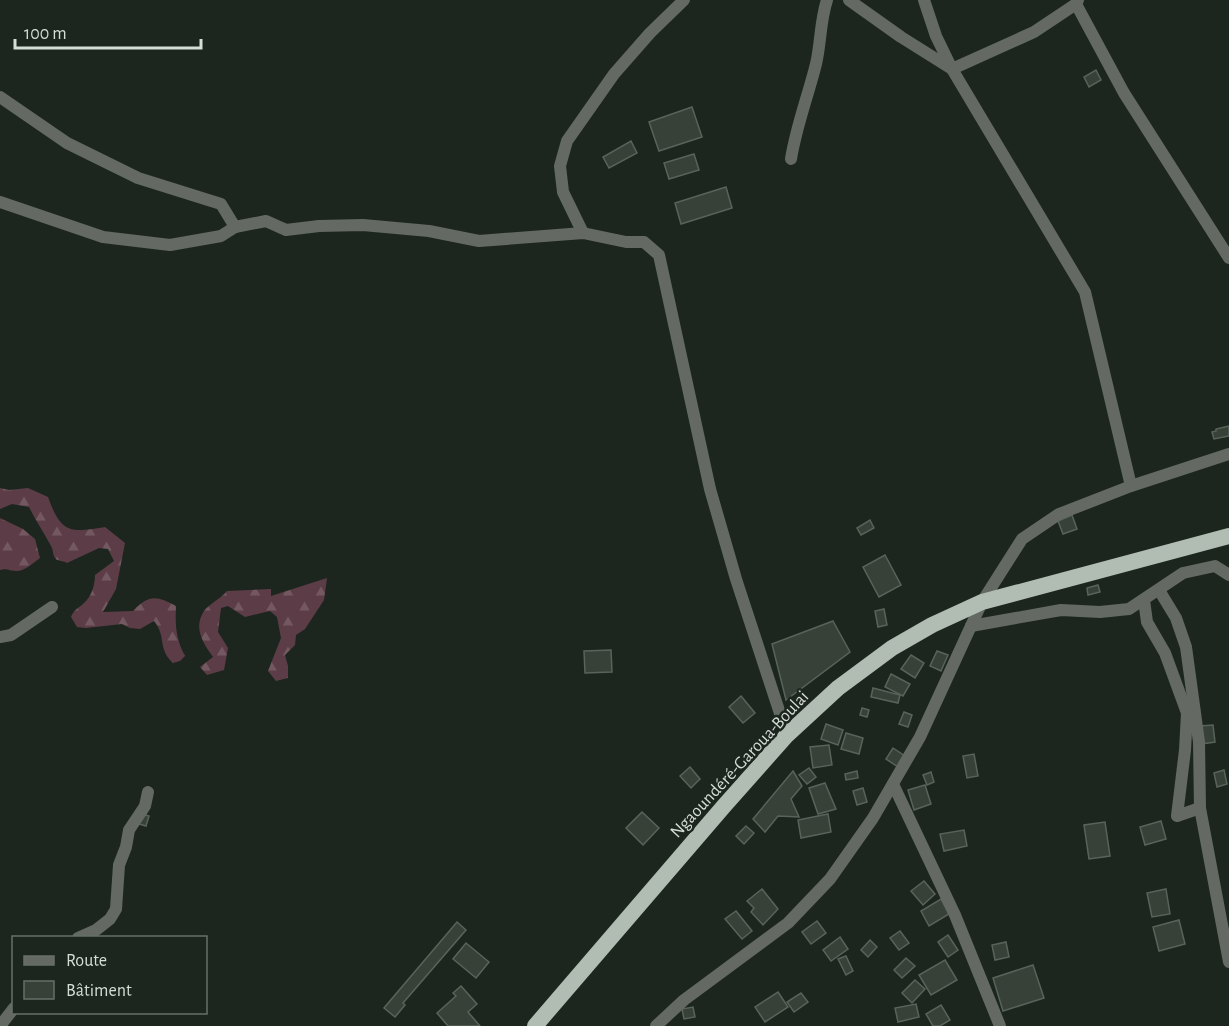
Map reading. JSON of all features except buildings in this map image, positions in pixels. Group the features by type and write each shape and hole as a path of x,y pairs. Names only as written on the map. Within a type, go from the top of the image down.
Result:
{"highway":[{"name":"Ngaoundéré-Garoua-Boulai","path":"534,1026 788,735 838,688 892,648 932,625 982,602 1229,536"}],"street":[{"path":"583,233 563,192 560,166 567,141 614,74 650,33 684,0"},
{"path":"791,159 795,136 816,63 827,0"},
{"path":"849,0 952,69"},
{"path":"924,0 936,36 952,69 1085,292 1131,486"},
{"path":"952,69 1034,32 1077,2 1124,93 1229,258"},
{"path":"0,97 67,143 138,178 221,204 235,227"},
{"path":"0,202 103,237 170,245 221,236 235,227 266,221 286,230 319,226 363,225 429,231 479,241 583,233 626,242 644,242 659,255 710,489 736,579 788,735"},
{"path":"656,1026 684,1000 788,923 830,879 873,818 920,737 982,602 1022,539 1059,514 1131,486 1229,454"},
{"path":"971,626 1060,610 1100,612 1129,609 1183,573 1215,566 1229,575"},
{"path":"1159,590 1176,618 1186,647 1199,742 1200,808 1229,962"},
{"path":"1144,600 1147,622 1165,653 1187,714 1177,816 1200,808"},
{"path":"0,637 11,635 52,607"},
{"path":"893,783 955,915 1000,1026"},
{"path":"82,936 96,930 110,919 116,909 119,864 126,847 129,830 145,806 148,792"},
{"path":"0,1026 12,1011"}],"green space":[{"path":"0,488 9,490 28,488 48,497 57,518 68,528 83,530 105,527 125,543 116,589 103,612 133,611 153,598 176,606 177,632 185,656 173,663 168,658 154,621 140,629 122,624 77,627 71,617 89,597 94,586 95,575 114,561 108,549 99,548 67,563 57,560 29,507 12,504 0,509"},
{"path":"0,518 23,529 35,539 40,558 19,571 0,570"},
{"path":"327,578 324,600 305,629 296,635 295,645 285,655 288,678 276,681 268,671 281,638 277,617 270,611 245,617 228,606 221,608 218,632 228,648 224,670 207,675 200,667 213,657 199,629 201,617 206,609 227,591 271,589 271,596"}]}
